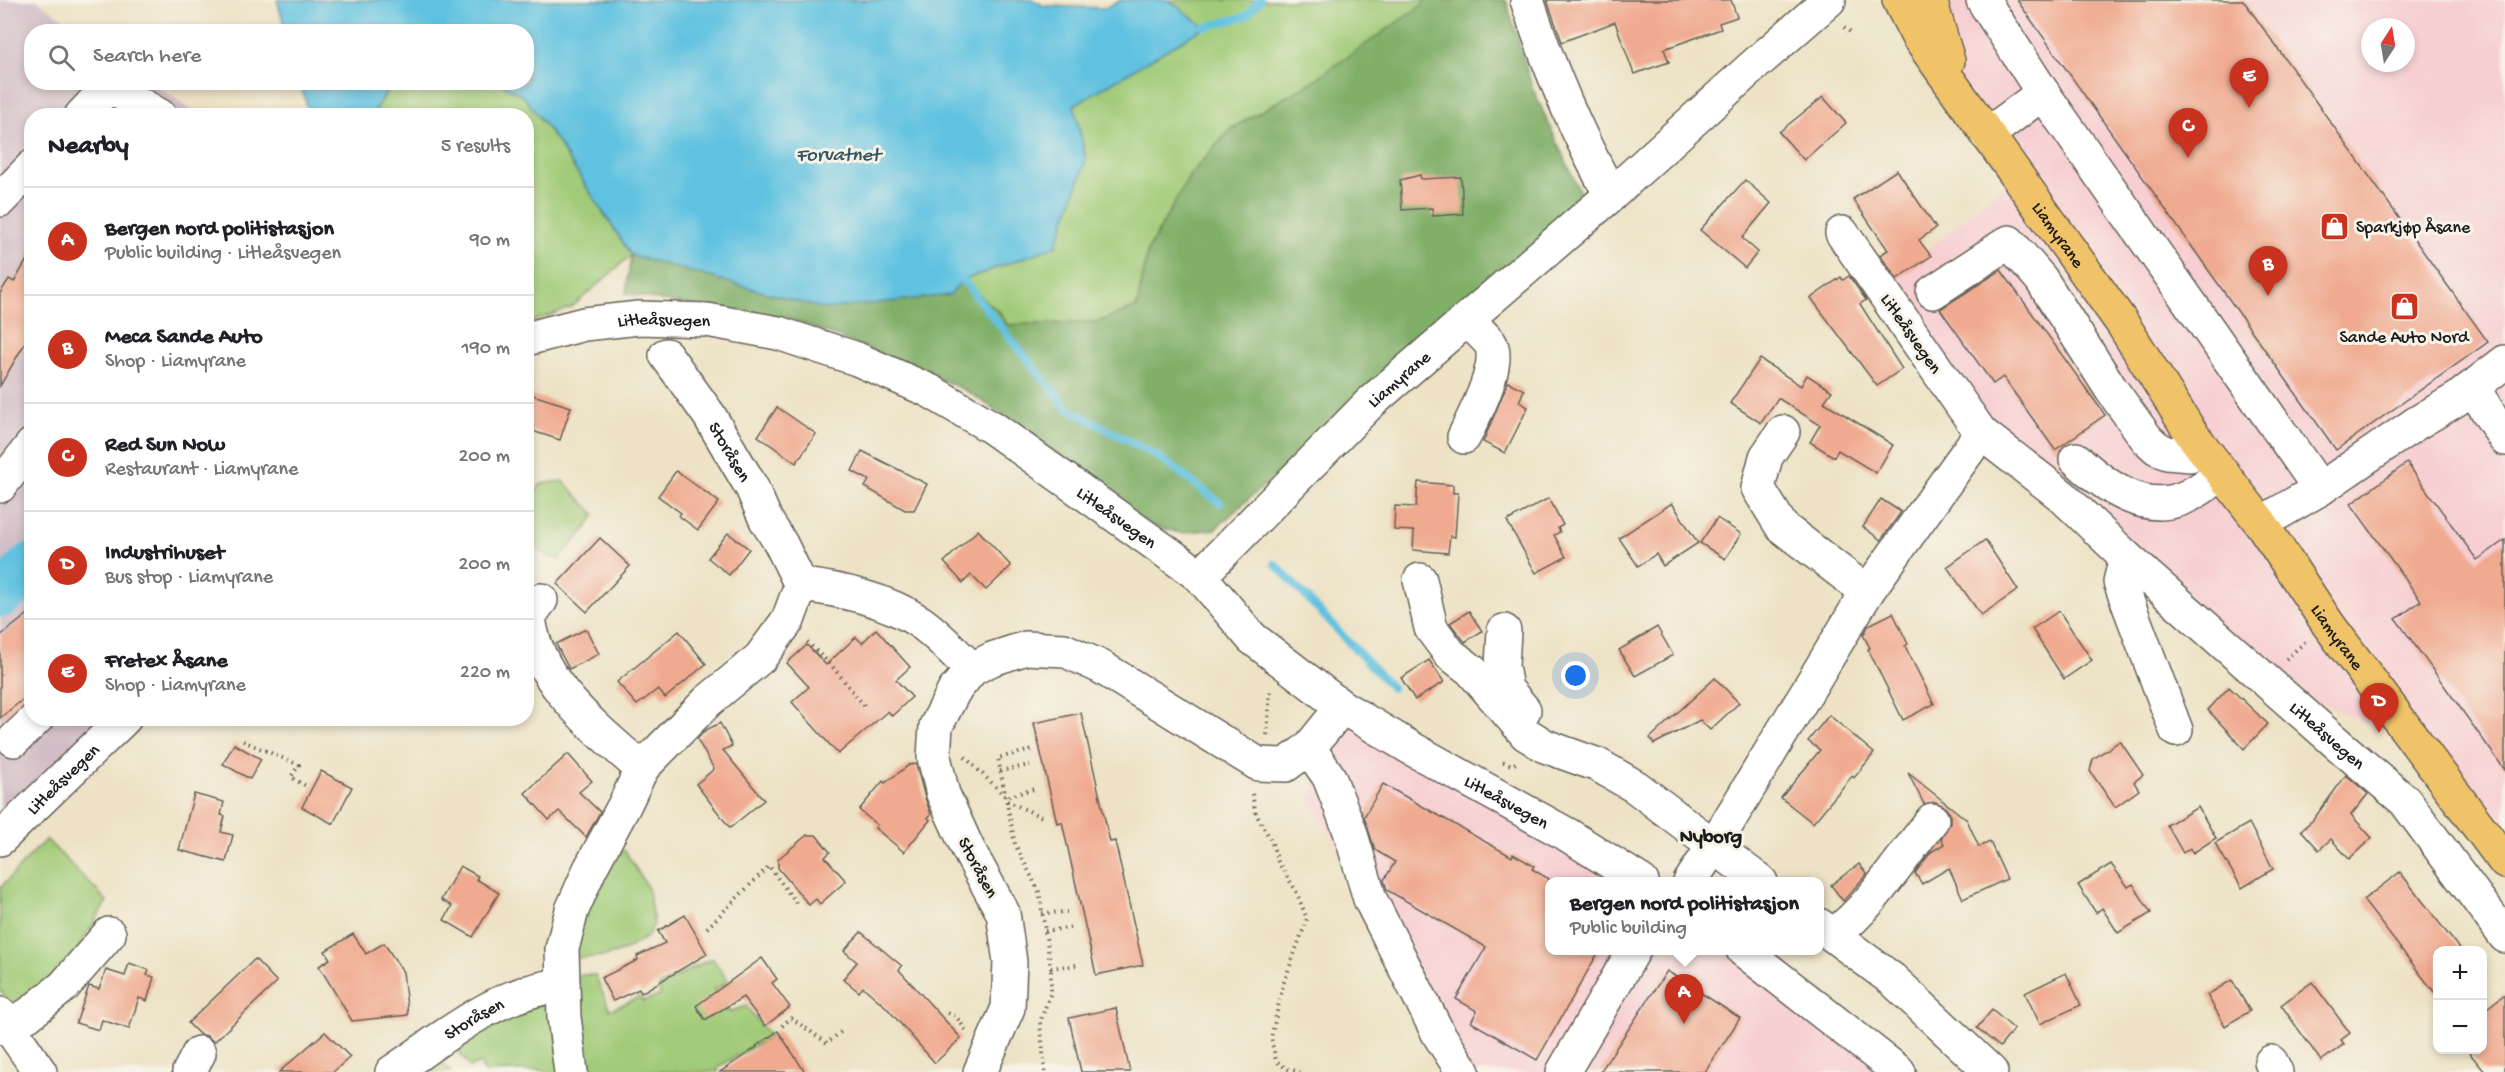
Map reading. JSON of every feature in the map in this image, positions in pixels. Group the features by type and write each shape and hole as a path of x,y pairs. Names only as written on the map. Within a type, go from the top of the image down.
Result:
{"main road":[{"name":"Liamyrane","path":"1899,0 1918,37 2122,323 2192,433 2261,523 2328,624 2505,862"},
{"name":"Liamyrane","path":"1930,0 1960,97"}],"street":[{"path":"1527,0 1561,95 1586,150 1611,195"},
{"name":"Liamyrane","path":"1751,68 1792,0"},
{"name":"Liamyrane","path":"1200,576 1370,403 1611,195 1829,0"},
{"path":"1983,0 2043,93 2320,489"},
{"path":"88,108 105,90"},
{"path":"116,90 146,108"},
{"path":"1987,135 2043,93"},
{"path":"0,200 24,175"},
{"name":"Litleåsvegen","path":"1842,232 1981,433 2061,495 2338,745 2405,801 2505,936"},
{"path":"1933,292 2009,242 2041,279 2104,380 2147,439 2167,453 2190,455 2192,433"},
{"name":"Litleåsvegen","path":"534,337 584,324 639,318 707,320 778,333 857,359 930,391 993,428 1200,576 1252,638 1342,707 1416,751 1568,835 1634,877"},
{"path":"1464,437 1478,408 1495,356 1491,344 1467,320"},
{"name":"Storåsen","path":"666,355 709,415 752,488 766,520 781,544 801,585"},
{"path":"2261,523 2320,489 2470,389 2505,362"},
{"path":"2470,389 2480,399 2505,439"},
{"path":"1783,432 1766,457 1758,488 1782,527 1868,592"},
{"path":"1693,877 1868,592 1981,433"},
{"path":"0,486 24,455"},
{"path":"2076,459 2110,488 2142,501 2168,503 2187,496 2223,473"},
{"path":"2126,556 2120,582 2176,730"},
{"path":"1420,580 1431,628 1450,654 1471,670 1526,734 1558,751 1598,765 1636,787 1674,813 1713,847 1754,877"},
{"path":"571,1072 562,949 572,910 590,869 642,769 708,701 760,658 788,620 801,585 832,589 877,602 920,622 972,669"},
{"path":"534,609 541,600"},
{"path":"1504,631 1502,666 1506,689 1533,720 1558,734 1558,751"},
{"path":"534,640 541,661 550,677 600,732 642,769"},
{"name":"Storåsen","path":"980,1072 1008,1008 1010,962 1003,914 968,849 943,794 934,756 936,726 954,691 972,669 992,659 1026,648 1064,650 1101,667 1258,764"},
{"path":"1258,764 1286,765 1309,748 1342,707"},
{"name":"Litleåsvegen","path":"5,823 116,726"},
{"path":"1309,748 1329,777 1350,831 1370,899 1438,1033 1463,1072"},
{"path":"1826,930 1845,927 1932,820"},
{"path":"1826,930 1893,980 1991,1072"},
{"path":"40,1072 3,1022 28,1016 64,986 110,934"},
{"path":"1563,1072 1632,955"},
{"path":"1748,955 1899,1072"},
{"name":"Storåsen","path":"392,1072 480,1013 540,987 563,985"}],"path":[{"path":"2264,678 2308,639"},
{"path":"823,657 866,708"},
{"path":"1270,679 1269,724 1250,786 1257,814 1271,840 1278,862 1296,891 1307,919 1283,985 1270,1038 1276,1061 1287,1069 1300,1072"},
{"path":"936,726 1006,799 1042,817"},
{"path":"243,741 299,765 291,777 306,786"},
{"path":"1031,750 998,758 1015,844 1039,892 1051,968 1051,992 1040,1022 1045,1072"},
{"path":"1494,760 1512,765 1558,751"},
{"path":"1000,771 1030,765"},
{"path":"1006,799 1034,789"},
{"path":"707,928 769,867 796,903"},
{"path":"1042,913 1067,912"},
{"path":"1045,931 1074,927"},
{"path":"1051,968 1077,965"},
{"path":"782,1026 791,1018 827,1043 842,1031"}],"shaded area":[{"path":"0,0 37,0 71,24 24,24 24,90 162,90 189,108 24,108 24,726 96,726 0,829"},
{"path":"1901,0 2505,0 2505,871 2399,737 2295,692 1966,412 1882,288 2014,177"},
{"path":"1352,714 1651,877 1545,877 1545,955 1760,955 1908,1072 1472,1072 1449,1040 1309,799"}],"green space":[{"path":"1169,0 1424,0 1424,4 1310,83 1230,129 1190,175 1148,250 1137,307 1098,322 1007,325 1001,314 963,280 1056,246 1086,160 1074,105 1204,27"},
{"path":"1424,0 1506,0 1532,87 1583,199 1215,529 1180,533 1150,525 1110,501 1028,431 967,391 895,359 794,320 663,301 626,293 631,255 825,309 963,280 1001,314 1007,325 1098,322 1137,307 1148,250 1190,175 1231,129 1310,83 1423,4"},
{"path":"388,90 512,90 524,97 532,108 377,108"},
{"path":"534,110 631,255 572,307 534,321"},
{"path":"563,481 595,514 585,530 558,559 548,557 534,545 534,494 541,484"},
{"path":"46,839 107,901 59,979 15,1011 0,990 0,888"},
{"path":"612,851 625,851 648,888 654,924 647,937 625,950 606,956 575,958 574,930"},
{"path":"712,958 729,982 714,990 729,1012 746,1006 770,1037 718,1067 718,1072 583,1072 575,975 595,975 610,1010 640,997 642,1001 660,996 659,986"},
{"path":"551,1000 562,1072 545,1072 544,1070 484,1072 481,1063 470,1067 457,1049 463,1031"},
{"path":"438,1059 451,1072 417,1072"}],"water":[{"name":"Forvatnet","path":"277,0 1033,0 1044,6 1105,8 1122,0 1169,0 1205,27 1074,105 1086,160 1056,246 963,280 950,295 825,309 631,255 534,108 524,97 512,90 534,90 534,24 284,24"},
{"path":"302,90 388,90 376,108 308,108"}],"building":[{"path":"1547,0 1731,0 1737,17 1719,23 1721,29 1664,49 1669,62 1634,74 1615,22 1562,42"},
{"path":"2017,0 2243,0 2488,342 2336,450"},
{"path":"1823,97 1846,123 1804,160 1779,132"},
{"path":"1897,170 1936,228 1919,240 1931,256 1897,279 1880,255 1888,250 1853,199"},
{"path":"1420,175 1421,179 1461,177 1463,214 1433,216 1432,208 1402,210 1400,180"},
{"path":"1745,180 1771,203 1742,238 1758,252 1745,268 1700,230"},
{"path":"24,265 24,345 0,386 0,293 9,279 14,282"},
{"path":"2001,270 2105,415 2055,450 2003,377 1993,384 1940,309"},
{"path":"1849,276 1866,300 1860,304 1902,369 1877,386 1811,298 1841,277 1843,280"},
{"path":"1760,359 1801,386 1807,375 1832,391 1824,402 1893,445 1876,473 1838,450 1834,457 1810,442 1820,425 1778,398 1761,423 1730,403"},
{"path":"1508,382 1524,390 1519,402 1528,407 1505,453 1483,442"},
{"path":"534,395 571,407 560,440 534,432"},
{"path":"777,407 816,434 796,463 758,436"},
{"path":"862,451 927,484 914,510 905,510 865,487 869,480 852,471"},
{"path":"2407,463 2477,560 2505,540 2505,770 2396,619 2421,601 2351,504"},
{"path":"676,471 719,502 698,530 679,516 681,513 658,496"},
{"path":"1418,482 1453,485 1453,493 1458,493 1455,537 1450,536 1448,553 1413,550 1414,531 1394,530 1395,506 1416,507"},
{"path":"1549,498 1563,525 1558,528 1560,532 1554,535 1566,557 1536,573 1507,521"},
{"path":"1881,499 1901,512 1881,540 1863,527"},
{"path":"1672,503 1698,543 1663,566 1656,554 1638,566 1619,538"},
{"path":"1717,518 1741,534 1725,559 1700,543"},
{"path":"978,530 1011,566 986,590 971,575 963,583 944,562"},
{"path":"728,533 749,549 729,575 708,558"},
{"path":"600,538 630,566 587,612 557,584"},
{"path":"1985,540 2018,590 1981,615 1947,567"},
{"path":"1469,611 1482,631 1465,642 1450,623"},
{"path":"2059,611 2092,660 2064,679 2032,629"},
{"path":"1893,613 1908,644 1905,646 1934,704 1903,720 1863,635 1869,625"},
{"path":"24,617 24,698 0,718 0,636"},
{"path":"1657,627 1673,655 1635,676 1619,650"},
{"path":"586,629 599,654 569,669 556,644"},
{"path":"876,629 910,667 896,680 912,697 892,716 888,711 838,754 792,702 809,687 787,663 807,645 826,665 856,637 862,643"},
{"path":"679,631 706,664 665,698 658,689 637,705 617,682"},
{"path":"1429,660 1444,682 1415,700 1401,678"},
{"path":"1715,678 1739,703 1710,730 1700,720 1654,744 1650,738"},
{"path":"2229,687 2268,724 2244,749 2208,710"},
{"path":"1081,713 1110,842 1115,841 1143,965 1096,975 1062,822 1057,823 1034,723"},
{"path":"1829,715 1874,753 1813,823 1781,798 1820,750 1808,741"},
{"path":"720,723 732,746 723,750 764,800 730,828 696,784 714,769 697,739 706,730"},
{"path":"2120,741 2143,775 2134,782 2139,790 2115,807 2090,771 2093,759"},
{"path":"234,744 261,759 250,779 223,764"},
{"path":"568,754 592,781 579,792 600,812 586,837 559,811 549,820 525,793"},
{"path":"916,764 931,814 928,818 930,820 904,852 875,828 877,825 859,810 883,781 885,783 909,765"},
{"path":"321,771 352,787 333,824 302,807"},
{"path":"1908,773 1967,820 1979,847 1990,842 2007,879 1963,899 1949,868 1922,884 1915,873 1931,852 1944,844 1941,838 1950,823 1950,814 1944,806 1935,802 1924,804"},
{"path":"2346,775 2368,794 2351,815 2372,838 2349,859 2331,839 2319,850 2301,830 2313,820"},
{"path":"1383,784 1512,857 1513,854 1534,866 1532,869 1546,877 1545,955 1597,955 1537,1060 1471,1022 1477,1011 1456,999 1486,947 1387,890 1384,880 1395,862 1375,850 1364,817"},
{"path":"194,794 224,802 221,815 225,816 221,832 233,835 226,862 179,850"},
{"path":"2198,807 2216,838 2193,853 2190,848 2183,853 2167,825"},
{"path":"2249,823 2273,869 2242,888 2215,843"},
{"path":"807,835 816,835 830,852 825,857 846,881 820,904 816,899 809,905 778,868 778,859"},
{"path":"1859,864 1867,874 1843,901 1831,885"},
{"path":"2111,864 2128,887 2133,884 2151,913 2118,933 2102,908 2096,913 2078,885"},
{"path":"460,866 478,876 476,879 499,893 473,937 444,920 452,906 441,900"},
{"path":"2400,872 2457,946 2433,946 2433,991 2363,900"},
{"path":"685,915 707,954 641,993 639,989 613,1001 601,978 638,960 637,956 665,943 658,931"},
{"path":"861,932 902,966 899,970 961,1038 935,1063 886,1007 863,987 859,992 843,979 857,962 844,951"},
{"path":"353,934 366,954 384,943 403,972 408,1015 352,1021 319,966 330,959 325,951"},
{"path":"762,958 777,979 772,983 790,1007 765,1026 743,997 705,1020 696,1006"},
{"path":"255,959 277,982 214,1042 207,1036 199,1034 188,1023"},
{"path":"129,963 149,970 147,975 154,977 147,1001 139,998 129,1029 102,1020 99,1030 76,1023 89,986 99,989 106,970 125,976"},
{"path":"1667,971 1740,1018 1705,1072 1600,1072"},
{"path":"2066,973 2081,1005 2040,1024 2025,993"},
{"path":"2232,980 2250,1011 2225,1026 2207,995"},
{"path":"2312,982 2350,1033 2341,1040 2344,1044 2321,1061 2281,1005"},
{"path":"2505,994 2505,1072 2485,1072 2470,1054 2487,1054 2487,1008"},
{"path":"1116,1008 1130,1072 1081,1072 1069,1018"},
{"path":"1992,1010 2014,1029 2000,1047 1977,1028"},
{"path":"778,1031 805,1072 720,1072 757,1047"},
{"path":"325,1032 350,1057 333,1072 279,1072"}],"waterway":[{"path":"1205,27 1246,16 1260,0"},
{"path":"963,280 1067,408 1159,457 1220,503"},
{"path":"1275,564 1392,688"},
{"path":"0,594 24,575"}],"place":[{"name":"Fretex Åsane","path":"2249,108"},
{"name":"Red Sun Now","path":"2188,158"},
{"name":"Sparkjøp Åsane","path":"2335,226"},
{"name":"Meca Sande Auto","path":"2268,296"},
{"name":"Sande Auto Nord","path":"2404,307"},
{"name":"Industrihuset","path":"2379,733"},
{"name":"Bergen nord politistasjon","path":"1684,1024"}],"district":[{"name":"Nyborg","path":"1711,835"}]}
